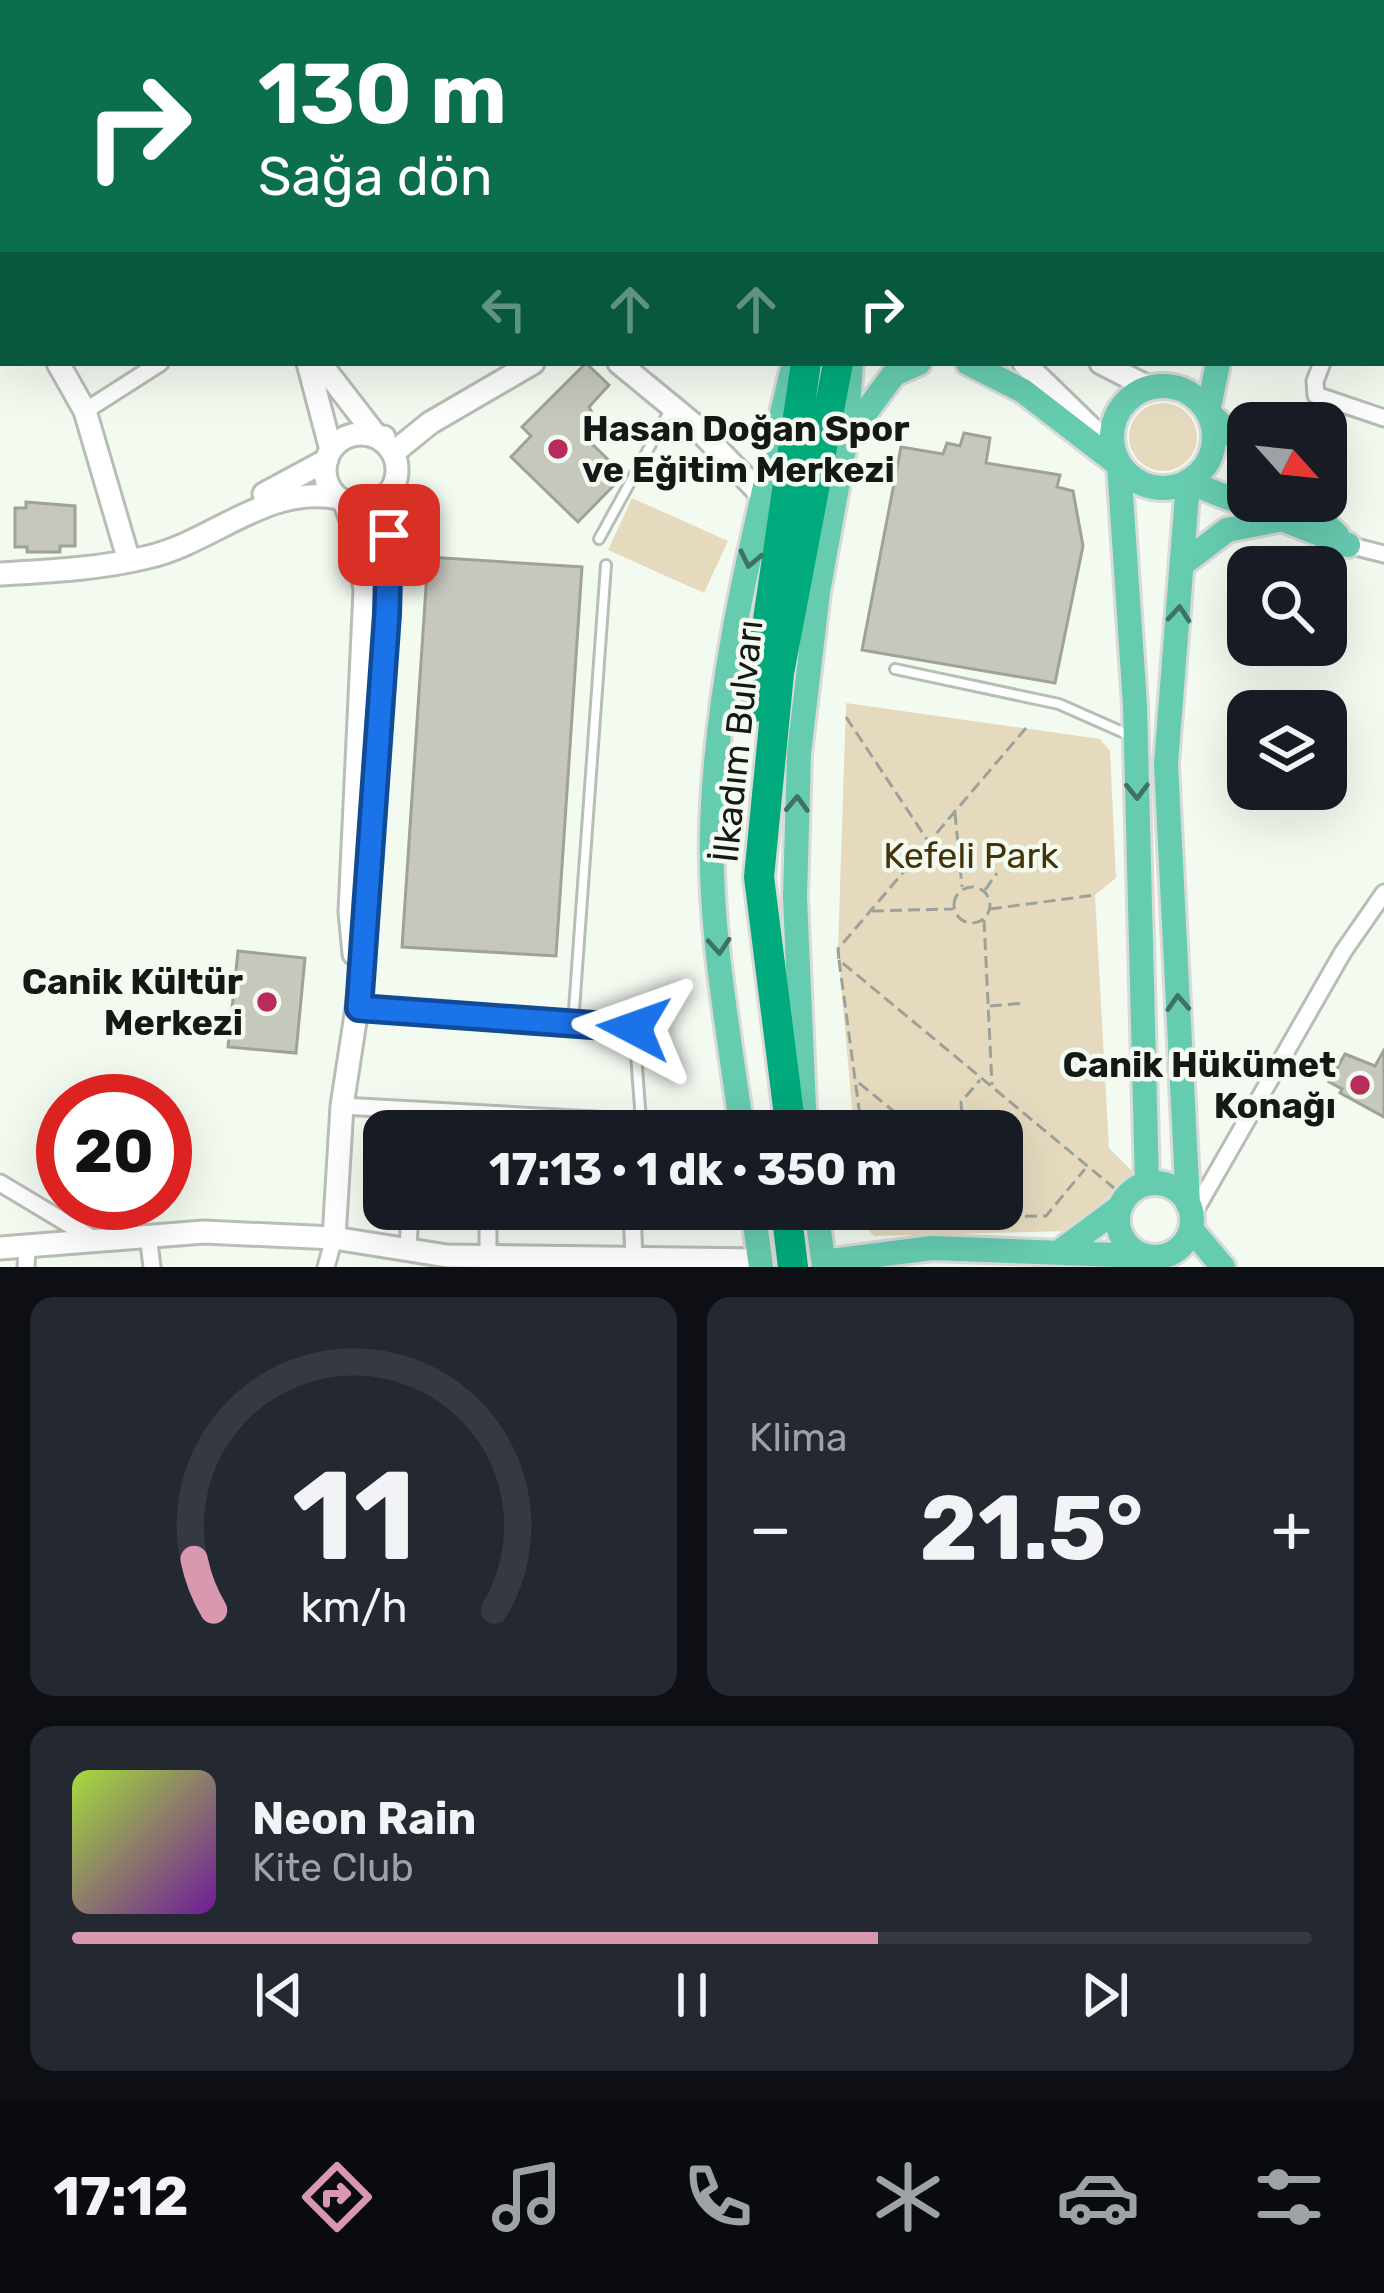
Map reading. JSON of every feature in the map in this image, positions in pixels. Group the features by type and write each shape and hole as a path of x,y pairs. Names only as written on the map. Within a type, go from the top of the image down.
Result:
{"highway":[{"name":"İlkadım Bulvarı","path":"773,1110 742,864 806,366"},
{"name":"İlkadım Bulvarı","path":"788,1110 759,877 768,670 837,366"},
{"path":"796,1230 812,1266"},
{"path":"805,1230 812,1266"}],"main road":[{"name":"İlkadım Bulvarı","path":"739,1110 721,967 712,832 725,674 793,366"},
{"name":"İlkadım Bulvarı","path":"805,1110 795,897 799,753 818,592 846,438 851,366"},
{"path":"846,438 894,374 912,366"},
{"path":"974,366 1023,392 1143,485 1174,488 1188,482 1210,459 1214,427 1208,412 1217,366"},
{"path":"1148,387 1158,366"},
{"path":"1147,1184 1136,738 1114,419 1134,394 1148,387 1183,389 1198,398 1227,430"},
{"path":"1188,482 1227,498"},
{"path":"815,1230 812,1266 932,1248 992,1258 1150,1261 1186,1240 1190,1216 1166,764 1188,482"},
{"path":"1184,562 1227,530 1269,522"},
{"path":"1285,522 1348,544"},
{"path":"1324,522 1348,544"},
{"path":"1051,1257 1118,1198 1147,1184 1171,1186 1223,1267"},
{"path":"1118,1198 1124,1241 1150,1261"},
{"path":"756,1230 760,1264"}],"street":[{"path":"60,366 85,411 117,559"},
{"path":"85,411 155,366"},
{"path":"309,366 329,455 328,484 342,500 357,536 365,590 350,912 359,1008"},
{"path":"322,366 386,446 397,474 388,494 387,614 359,1008 342,1106 334,1238 326,1267"},
{"path":"386,446 527,366"},
{"path":"623,366 672,406 763,496"},
{"path":"1027,366 1097,434 1119,465"},
{"path":"1107,366 1148,387"},
{"path":"1321,366 1316,394 1384,418"},
{"path":"0,574 97,567 229,512 329,455 347,436 368,435 386,446"},
{"path":"117,559 151,556 285,496 314,493 368,505 388,494"},
{"path":"1348,544 1384,554"},
{"path":"1190,1216 1343,952 1384,893"},
{"path":"342,1106 415,1110"},
{"path":"0,1183 95,1240"},
{"path":"408,1250 409,1230"},
{"path":"633,1230 634,1260"},
{"path":"0,1248 26,1257 95,1240 204,1232 334,1238 444,1261 760,1264"},
{"path":"148,1235 152,1267"}],"lane":[{"path":"599,538 672,406"},
{"path":"572,1024 606,565"},
{"path":"895,669 1059,704 1136,738"},
{"path":"359,1008 634,1028 633,1110"}],"path":[{"path":"846,717 929,842"},
{"path":"859,1110 838,950 1026,728"},
{"path":"955,812 962,889"},
{"path":"984,891 997,873"},
{"path":"984,920 965,922 954,909 962,889 974,886 984,891 990,909 984,920 992,1087"},
{"path":"990,909 1095,895"},
{"path":"870,911 954,909"},
{"path":"838,960 1087,1166 1118,1198"},
{"path":"988,1006 1025,1003"},
{"path":"962,1110 961,1102 981,1079"},
{"path":"855,1080 892,1110"},
{"path":"1023,1216 1046,1216 1087,1166"}],"green space":[{"path":"1163,403 1187,413 1197,437 1187,461 1163,471 1139,461 1129,437 1139,413"},
{"path":"632,498 728,541 704,593 608,550"},
{"name":"Kefeli Park","path":"846,703 1100,739 1110,751 1116,878 1095,895 1109,1148 1134,1173 1069,1231 874,1236 868,1230 1023,1230 1023,1110 852,1110 838,949"}],"building":[{"name":"Hasan Doğan Spor ve Eğitim Merkezi","path":"583,366 589,366 609,385 589,407 594,417 589,441 624,475 578,522 511,457 531,436 522,427"},
{"path":"964,433 990,438 986,463 1060,475 1057,487 1073,491 1083,546 1055,683 862,650 901,447 943,454 947,443 960,446"},
{"path":"26,502 75,506 75,546 60,546 60,552 27,552 27,547 15,547 15,508 26,508"},
{"path":"428,557 582,567 556,956 402,947"},
{"name":"Canik Kültür Merkezi","path":"238,951 305,958 296,1053 228,1047"},
{"name":"Canik Hükümet Konağı","path":"1384,1050 1384,1117 1329,1082 1345,1054 1375,1066"}],"place":[{"name":"Hasan Doğan Spor ve Eğitim Merkezi","path":"558,449"},
{"name":"Canik Kültür Merkezi","path":"267,1002"},
{"name":"Canik Hükümet Konağı","path":"1360,1085"}],"route":[{"path":"389,535 359,1008 634,1028"}]}
